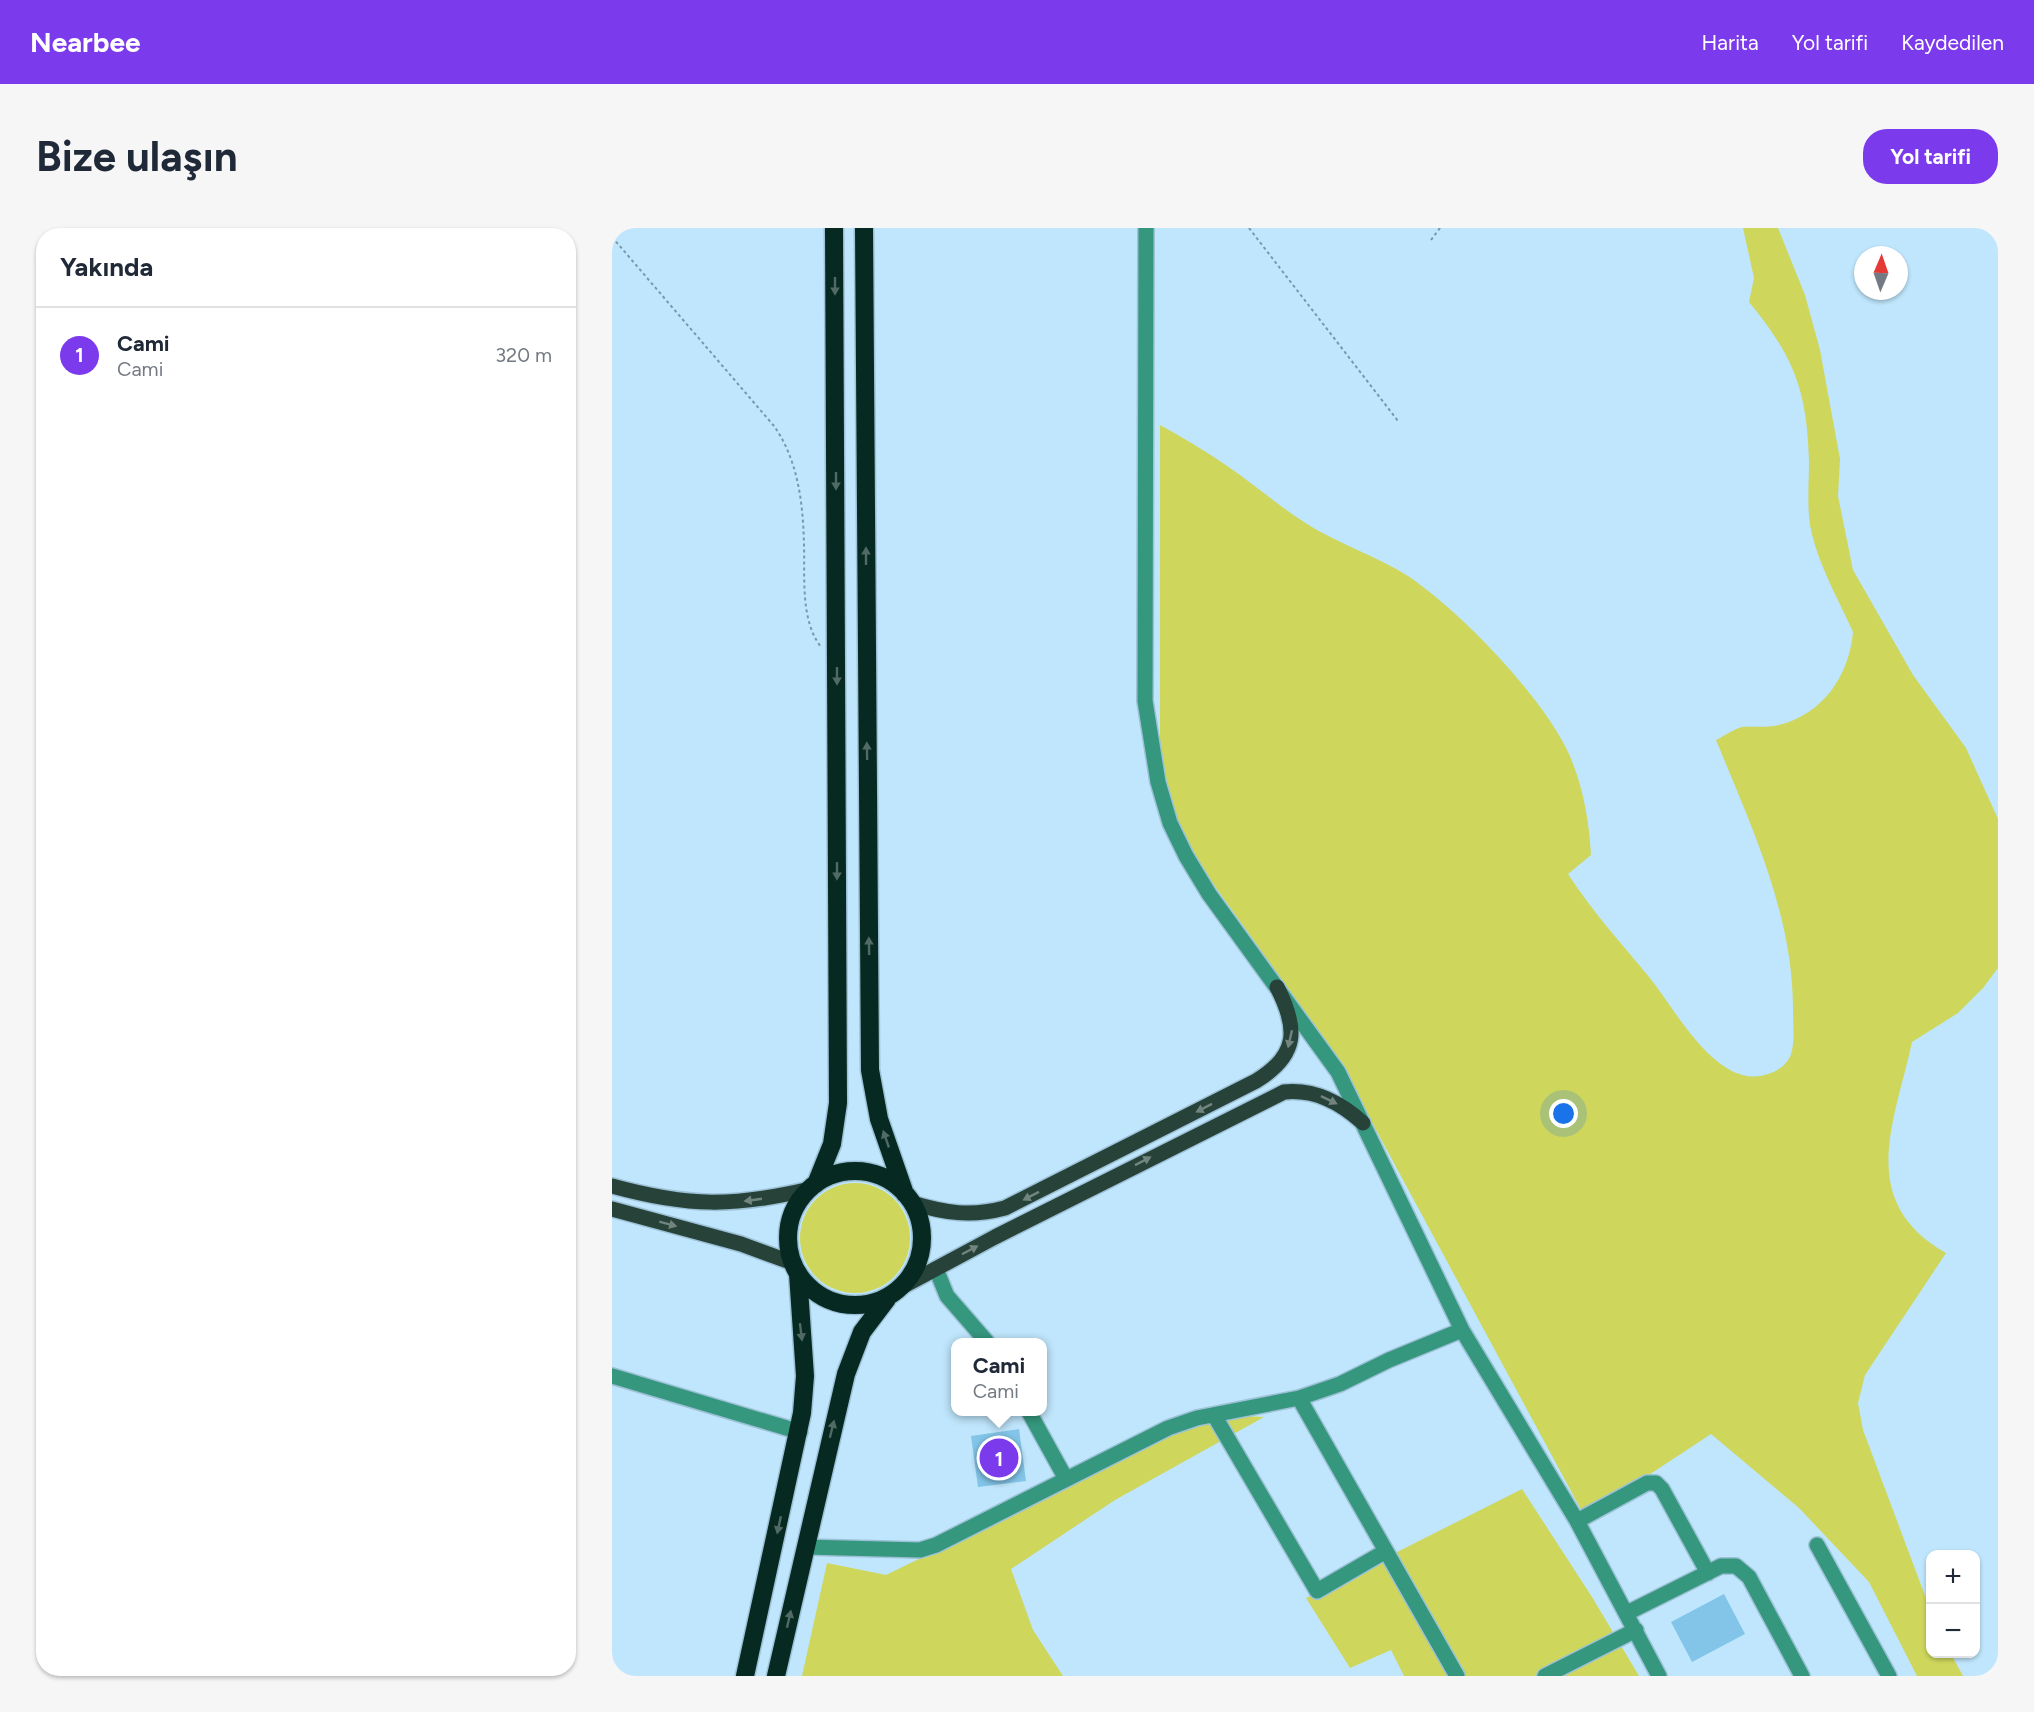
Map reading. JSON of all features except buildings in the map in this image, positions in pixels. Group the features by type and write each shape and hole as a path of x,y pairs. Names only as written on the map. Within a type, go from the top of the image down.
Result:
{"highway":[{"path":"745,1676 800,1432 805,1376 796,1269 789,1229 796,1207 813,1186 832,1144 838,1103 834,228"},
{"path":"776,1676 846,1374 862,1332 915,1270 922,1248 921,1225 879,1119 870,1070 864,228"},
{"path":"813,1186 841,1173 865,1172 887,1179 909,1198"},
{"path":"796,1269 824,1298 846,1305 869,1304 895,1292"}],"main road":[{"path":"909,1198 951,1214 974,1215 1005,1208 1257,1081 1281,1060 1292,1039 1291,1015 1277,987"},
{"path":"895,1292 1284,1092 1307,1091 1328,1098 1350,1111 1363,1123"},
{"path":"612,1186 657,1198 708,1203 760,1199 813,1186"},
{"path":"612,1209 741,1244 796,1269"}],"street":[{"path":"1146,228 1145,701 1151,754 1166,809 1185,856 1209,894 1338,1072 1462,1330 1577,1521 1659,1676"},
{"path":"936,1269 947,1296 984,1338"},
{"path":"805,1547 920,1550 936,1545 1168,1428 1214,1415 1299,1398 1340,1384 1389,1360 1462,1330"},
{"path":"612,1376 800,1432"},
{"path":"1299,1398 1457,1676"},
{"path":"1214,1415 1317,1591 1386,1551"},
{"path":"1031,1416 1066,1479"},
{"path":"1577,1521 1647,1484 1656,1483 1662,1489 1708,1573"},
{"path":"1817,1545 1889,1676"},
{"path":"1627,1613 1708,1573 1731,1565 1746,1572 1802,1676"},
{"path":"1545,1676 1636,1630"}],"path":[{"path":"1249,228 1398,421"},
{"path":"1431,240 1440,228"},
{"path":"612,237 774,426 787,446 799,492 804,541 805,592 809,618 818,645 837,664"}],"green space":[{"path":"1743,228 1778,228 1805,295 1820,350 1840,459 1838,496 1853,570 1913,675 1966,748 1998,819 1998,968 1983,988 1958,1013 1912,1042 1891,1130 1888,1158 1891,1184 1900,1209 1918,1232 1946,1253 1865,1375 1858,1403 1863,1430 1926,1598 1926,1658 1953,1658 1963,1676 1917,1676 1869,1582 1799,1508 1711,1434 1585,1517 1355,1091 1257,945 1196,860 1176,821 1167,790 1160,741 1160,425 1221,462 1307,524 1408,576 1429,591 1475,633 1540,707 1557,731 1574,766 1589,829 1591,855 1568,874 1577,888 1649,977 1699,1044 1715,1059 1732,1071 1749,1076 1768,1074 1785,1064 1790,1058 1794,1034 1791,977 1779,907 1756,839 1716,740 1742,727 1779,725 1809,712 1831,691 1839,678 1846,664 1853,632 1823,567 1813,539 1809,509 1808,436 1801,394 1787,358 1777,340 1749,302 1754,278"},
{"path":"855,1183 876,1188 894,1199 905,1217 910,1238 905,1259 894,1277 876,1288 855,1293 834,1288 816,1277 805,1259 800,1238 805,1217 816,1199 834,1188"},
{"path":"1245,1416 1264,1417 1115,1500 1011,1569 1033,1630 1063,1676 802,1676 827,1563 886,1575 1025,1507 1166,1430"},
{"path":"1522,1489 1592,1597 1639,1676 1404,1676 1391,1650 1350,1668 1306,1598"}],"place":[{"name":"Cami","path":"999,1458"}]}
